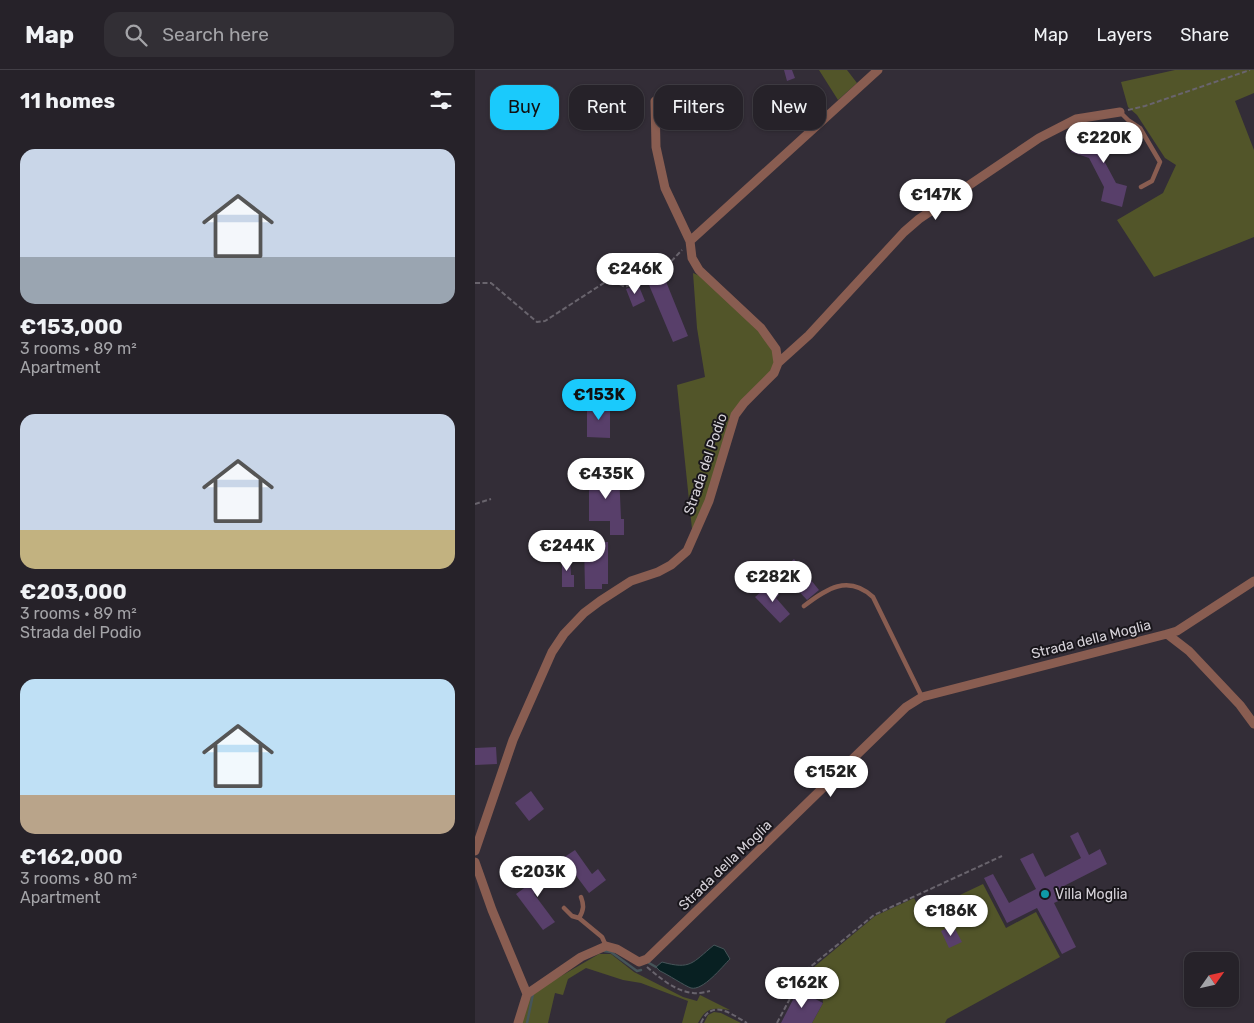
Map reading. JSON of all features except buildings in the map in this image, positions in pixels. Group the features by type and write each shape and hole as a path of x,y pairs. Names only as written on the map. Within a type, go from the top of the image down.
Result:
{"street":[{"path":"691,241 878,70"},
{"name":"Strada del Podio","path":"475,851 513,740 552,652 564,634 584,613 600,601 631,581 658,572 671,565 687,551 709,501 735,415 744,403 774,373 778,363 809,336 904,232 919,219 1039,138 1076,119 1120,112"},
{"path":"656,130 656,147 665,188 691,241 692,258 699,270 761,328 776,349 778,363"},
{"name":"Strada della Moglia","path":"639,962 647,959 906,707 922,696 1167,634 1184,626 1254,581"},
{"path":"1167,634 1189,651 1240,705 1254,724"},
{"path":"475,862 508,950 527,994"},
{"path":"518,1023 527,994 581,958 606,946 617,949 639,962"}],"lane":[{"path":"1120,112 1140,128 1160,162 1152,181 1141,188"},
{"path":"804,606 830,588 853,585 864,589 873,597 922,696"},
{"path":"579,918 584,906 581,897"},
{"path":"564,908 572,916 579,918 602,937 606,946"}],"path":[{"path":"1120,112 1145,106 1251,70"},
{"path":"475,282 491,284 537,322 545,322 610,278 625,287 661,272 691,241"},
{"path":"475,504 491,499"},
{"path":"777,1023 805,972 874,915 1002,856"},
{"path":"639,962 662,980 682,990 694,994 710,991"},
{"path":"701,1023 708,1012 715,1010 724,1010 747,1023"}],"green space":[{"path":"819,70 847,70 857,83 838,100"},
{"path":"1175,70 1254,70 1254,93 1235,101 1254,150 1254,237 1154,277 1117,220 1163,193 1176,165 1165,158 1137,115 1128,107 1121,82"},
{"path":"693,273 700,276 747,318 768,341 775,357 774,366 767,376 746,395 733,414 708,501 692,529 677,385 705,377 697,328"},
{"path":"983,884 1006,928 1036,912 1060,957 947,1019 945,1023 812,1023 823,1003 822,992 814,967 875,916 914,898 922,913"},
{"path":"599,954 611,954 634,972 683,997 697,1001 700,995 730,1010 711,1009 701,1017 698,1023 682,1023 688,1001 641,983 623,980 586,968 568,979 563,995 555,993 548,1023 521,1023 528,998 549,983"},
{"path":"714,1012 721,1013 741,1023 704,1023 708,1015"}],"shaded area":[{"path":"714,945 724,949 730,959 712,978 696,988 685,985 656,967 662,962 679,965 691,963"}],"waterway":[{"path":"604,951 611,952 637,971 641,970"},
{"path":"649,963 656,967"},
{"path":"527,1023 533,994"}],"place":[{"name":"Villa Moglia","path":"1045,894"}]}
